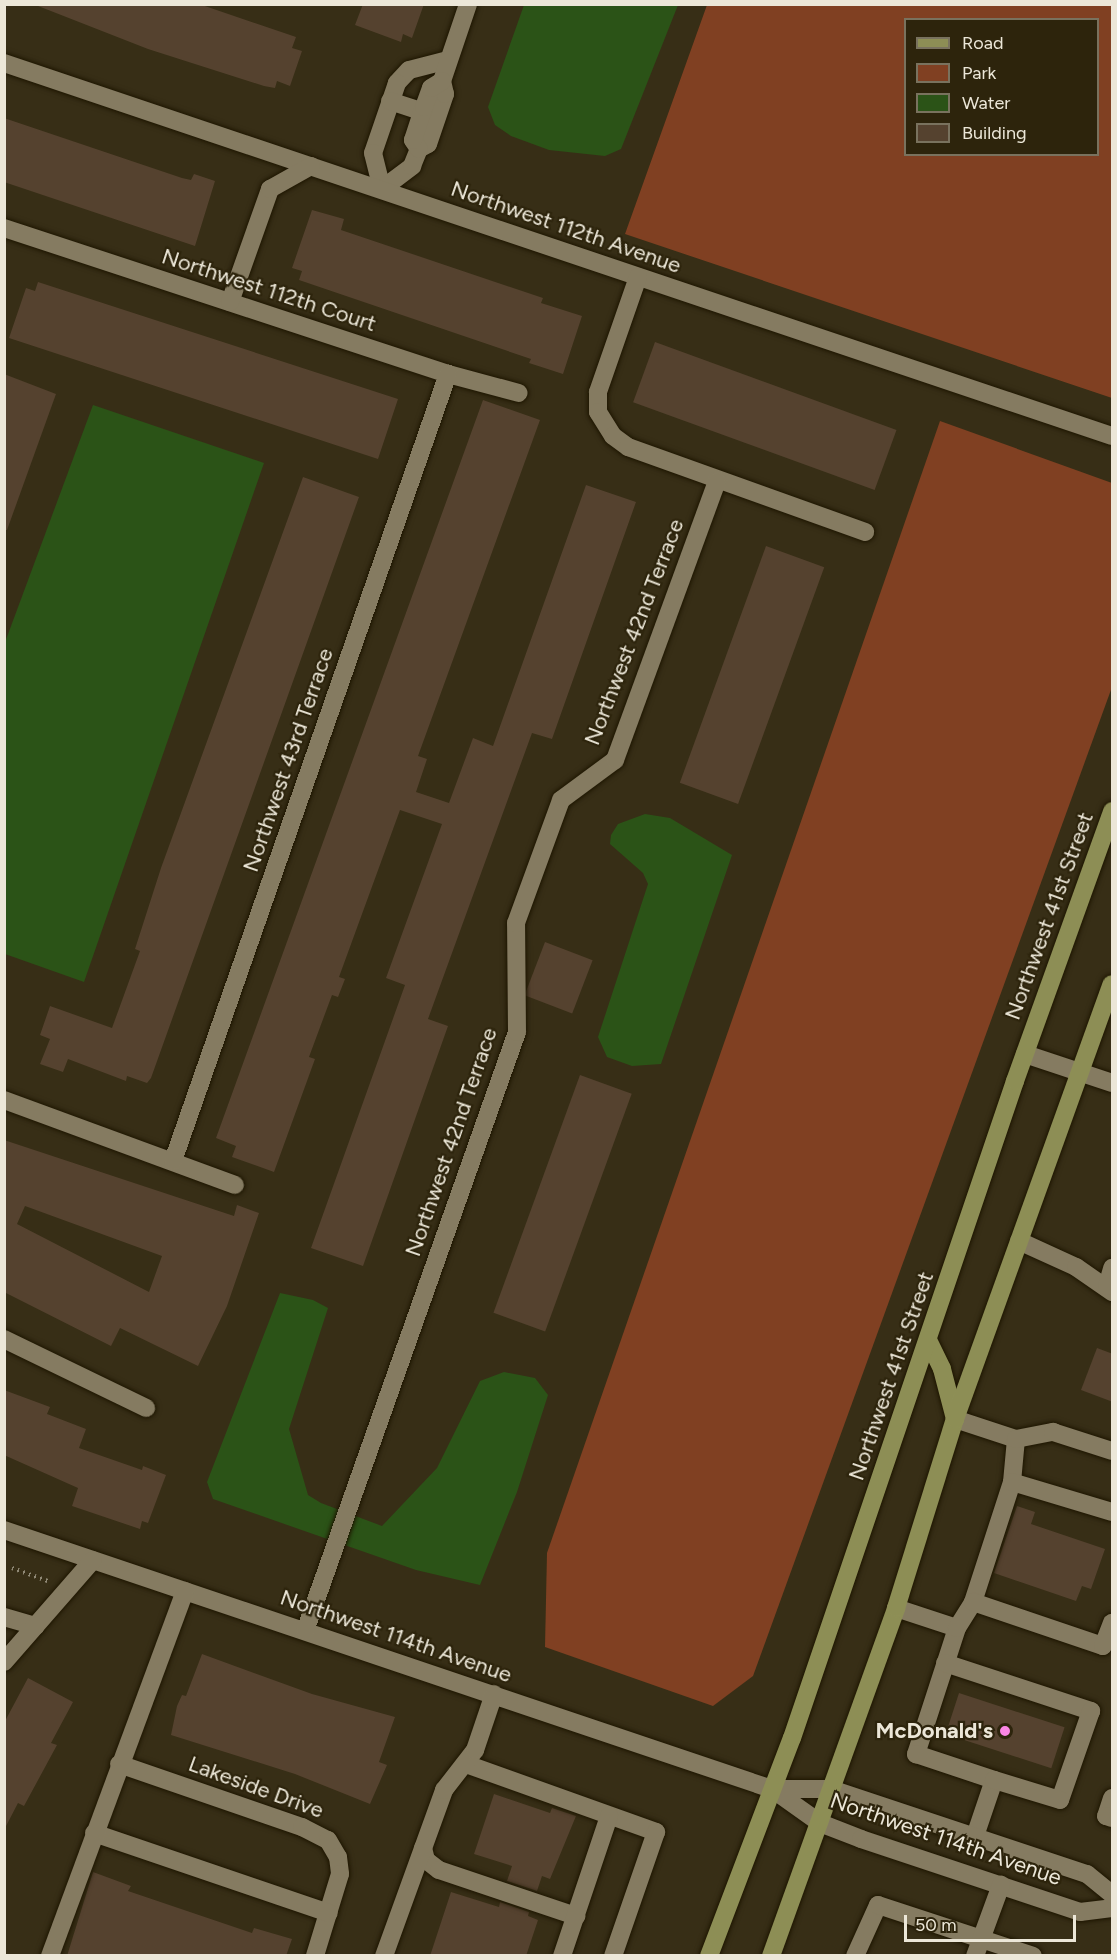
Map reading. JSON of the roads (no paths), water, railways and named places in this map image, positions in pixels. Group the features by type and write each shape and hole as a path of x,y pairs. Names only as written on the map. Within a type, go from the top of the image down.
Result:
{"main road":[{"name":"Northwest 41st Street","path":"710,1956 772,1788 1025,1054 1113,811"},
{"path":"771,1956 896,1608 955,1419 1113,984"},
{"path":"928,1340 942,1369 955,1419"}],"street":[{"path":"448,60 409,70 397,83 373,153 382,189 412,166 419,149 428,144 445,94 442,81 468,4"},
{"name":"Northwest 112th Avenue","path":"4,63 1113,436"},
{"path":"419,149 414,140 431,88 442,81"},
{"path":"390,101 423,112"},
{"path":"230,302 270,189 311,166"},
{"name":"Northwest 112th Court","path":"6,233 230,302 448,374 519,393"},
{"path":"638,277 598,392 600,419 628,447 717,481 865,532"},
{"name":"Northwest 43rd Terrace","path":"173,1161 448,374"},
{"name":"Northwest 42nd Terrace","path":"305,1631 517,1032 516,923 561,800 615,760 717,481"},
{"path":"1025,1054 1113,1083"},
{"path":"4,1100 235,1185"},
{"path":"1019,1241 1110,1289 1113,1268"},
{"path":"4,1340 146,1408"},
{"path":"955,1419 1016,1439 1053,1432 1113,1451"},
{"path":"945,1664 1091,1711 1060,1800 916,1754 945,1664 957,1628 973,1602 1012,1482 1016,1439"},
{"path":"1012,1482 1113,1512"},
{"name":"Northwest 114th Avenue","path":"4,1530 772,1788 820,1823 1000,1885 1080,1912 1113,1908"},
{"path":"4,1662 93,1560"},
{"path":"50,1956 119,1764 168,1641 185,1591"},
{"path":"973,1602 1103,1646 1113,1623"},
{"path":"896,1608 957,1628"},
{"path":"4,1617 36,1626"},
{"path":"384,1956 444,1790 475,1750 494,1694"},
{"name":"Lakeside Drive","path":"119,1764 323,1836 334,1850 340,1869 315,1956"},
{"path":"466,1764 657,1832 613,1956"},
{"path":"975,1836 994,1780"},
{"name":"Northwest 114th Avenue","path":"772,1788 831,1789 1087,1874 1113,1894"},
{"path":"1109,1817 1113,1798"},
{"path":"562,1956 609,1816"},
{"path":"94,1833 329,1913"},
{"path":"423,1848 426,1860 439,1870 576,1916"},
{"path":"978,1947 1000,1885"},
{"path":"855,1956 878,1905 978,1947 1033,1956"}],"water":[{"path":"524,5 678,5 621,149 605,156 549,150 511,136 495,125 488,107"},
{"path":"93,405 264,463 84,982 5,954 4,645"},
{"path":"645,814 670,818 732,855 661,1064 632,1066 607,1057 598,1037 648,884 643,873 610,844 611,835 618,824"},
{"path":"280,1293 313,1300 328,1308 289,1429 308,1495 321,1503 382,1526 437,1468 480,1381 504,1372 535,1378 548,1395 517,1492 480,1585 416,1570 213,1499 207,1482"}],"place":[{"name":"McDonald's","path":"1005,1731"}]}
